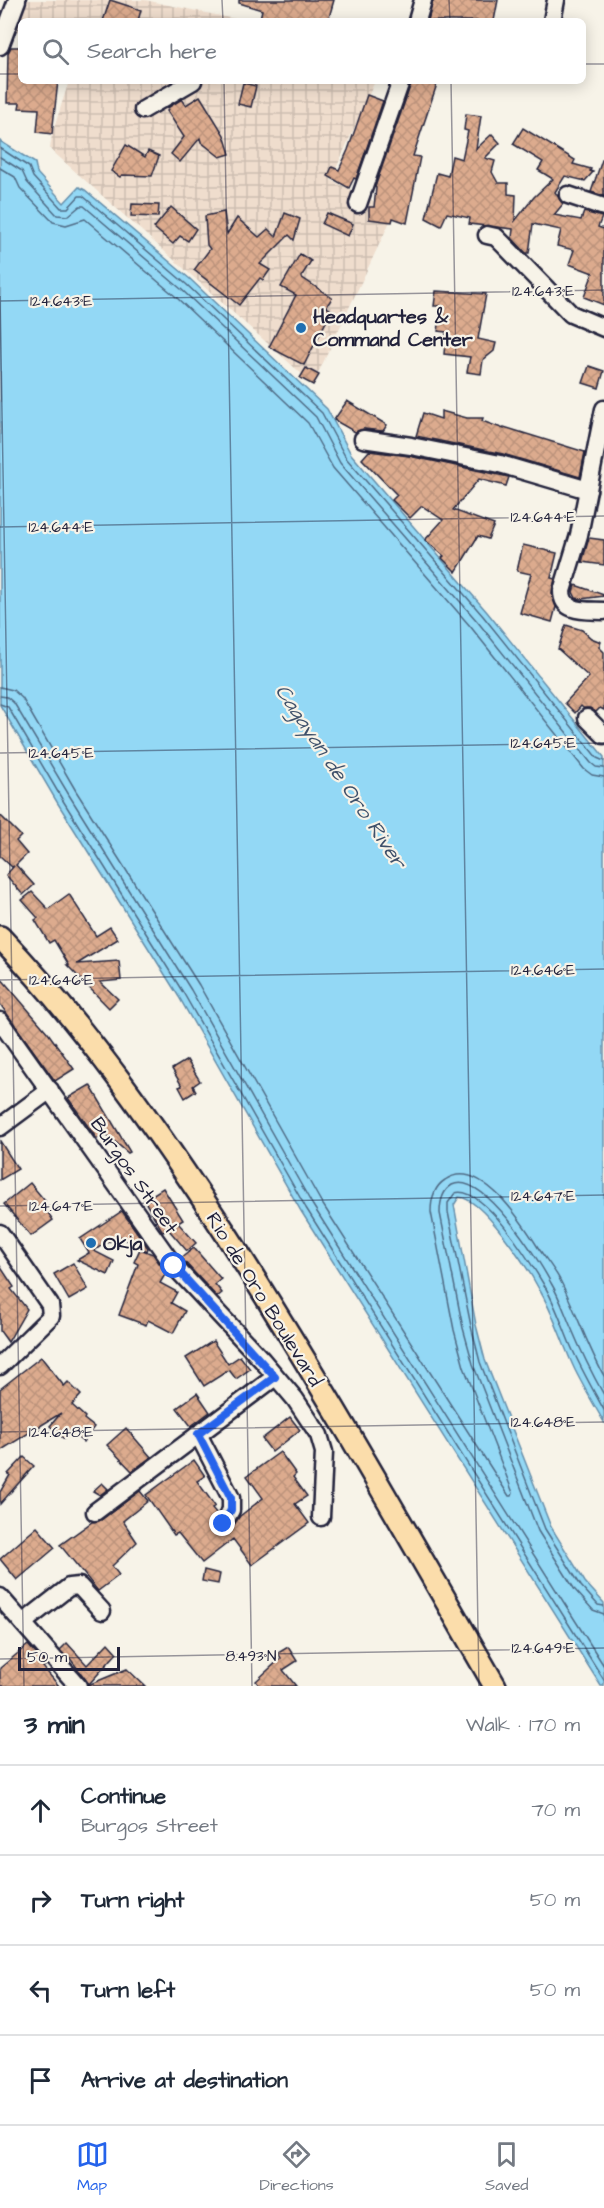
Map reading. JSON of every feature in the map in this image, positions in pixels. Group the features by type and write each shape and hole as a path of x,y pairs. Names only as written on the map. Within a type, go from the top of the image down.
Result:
{"main road":[{"name":"Rio de Oro Boulevard","path":"0,937 60,1003 105,1060 184,1169 264,1294 495,1686"}],"street":[{"path":"0,46 17,0"},
{"path":"418,18 423,0"},
{"path":"553,18 556,0"},
{"path":"143,110 188,84"},
{"path":"358,204 400,84"},
{"path":"568,195 604,207"},
{"path":"487,235 496,237 504,243 571,314 604,328"},
{"path":"604,409 579,535 562,591 562,599 571,608 604,611"},
{"path":"363,439 500,464 588,490"},
{"path":"587,718 604,735"},
{"name":"Burgos Street","path":"0,1021 174,1266 295,1399 319,1435 324,1452 321,1517"},
{"path":"0,1127 50,1090"},
{"path":"0,1233 5,1252 50,1305 51,1316 0,1366"},
{"path":"95,1512 275,1377"},
{"path":"198,1434 231,1498 231,1510 223,1524"},
{"path":"23,1623 69,1587 75,1585 79,1586 102,1611"},
{"path":"0,1597 78,1686"}],"shaded area":[{"path":"21,0 145,0 230,18 18,18 18,30 15,28"},
{"path":"68,84 374,84 331,180 395,211 313,384 50,149 52,134"}],"water":[{"name":"Cagayan de Oro River","path":"0,141 35,163 37,173 64,203 79,187 85,190 190,279 327,409 351,454 487,612 604,757 604,1422 575,1370 554,1318 515,1251 492,1221 469,1200 459,1197 454,1205 476,1325 485,1360 551,1527 585,1582 604,1603 604,1686 601,1686 301,1211 179,997 57,802 0,705"}],"building":[{"path":"110,0 141,10 139,18 104,18"},
{"path":"239,0 334,0 329,18 260,18 262,10 239,3"},
{"path":"433,0 498,0 495,18 429,18"},
{"path":"11,47 18,47 18,84 58,84 52,134 37,132 39,109 19,108 20,103 7,103 8,53"},
{"path":"243,84 256,86 251,107 238,104"},
{"path":"411,84 437,84 413,156 420,157 407,223 393,218 392,222 369,219 369,207 374,207 375,187"},
{"path":"367,95 383,101 356,179 354,178 349,188 328,176 332,167 339,170"},
{"path":"200,96 224,135 230,154 220,157 201,142 200,138 180,162 171,154 184,137 167,111 169,107 182,99 186,105"},
{"path":"466,114 481,116 476,149 492,134 500,143 485,158 495,161 492,172 498,183 508,183 508,194 516,195 515,221 534,197 553,179 538,170 543,162 513,144 523,128 575,160 573,164 591,169 590,171 593,172 585,181 565,176 555,192 563,204 554,215 581,220 584,212 602,217 598,227 604,229 604,305 584,297 593,273 569,264 574,250 557,246 561,230 533,224 529,253 526,253 512,238 513,229 469,224 470,218 447,213 441,226 426,218 437,173 448,176 452,156 462,159 468,131 464,130"},
{"path":"126,145 145,157 148,151 159,156 152,176 122,175 120,177 111,171"},
{"path":"602,160 604,161 604,196 591,192"},
{"path":"132,204 159,205 158,217 131,216"},
{"path":"171,207 196,229 188,241 180,236 173,244 154,228"},
{"path":"224,212 227,234 237,218 259,237 268,229 276,237 285,213 300,219 294,240 289,235 260,264 270,270 263,280 260,278 239,305 194,270 210,249 207,245 205,216"},
{"path":"327,213 353,224 348,236 322,224"},
{"name":"Headquartes & Command Center","path":"300,254 311,261 301,277 332,298 326,307 332,310 304,365 269,347 296,295 281,287"},
{"path":"436,291 486,294 478,339 496,343 494,351 483,360 481,374 467,372 470,357 444,354 446,332 438,331 442,306 434,306"},
{"path":"589,366 604,371 599,388 583,383"},
{"path":"306,368 319,375 313,385 300,378"},
{"path":"347,401 387,425 383,431 364,429 355,432 334,420"},
{"path":"441,411 467,418 483,418 482,421 504,429 504,427 585,452 580,477 503,454 416,436 423,413 441,419"},
{"path":"369,451 409,456 509,477 506,486 479,479 453,510 494,525 488,539 478,536 456,572 442,558 444,556 425,540 443,520 422,506 410,518 392,500 397,495 362,459"},
{"path":"589,538 604,540 604,565 582,562"},
{"path":"523,545 557,553 551,578 555,579 552,593 556,607 552,622 520,613 531,574 517,571"},
{"path":"575,585 604,596 576,598 573,592"},
{"path":"566,625 582,630 591,638 601,642 599,647 604,652 604,710 600,708 596,712 581,706 575,713 565,703 589,677 558,649"},
{"path":"0,815 21,836 16,841 27,854 16,865 34,885 23,895 6,875 14,866 12,867 0,856"},
{"path":"32,892 48,909 69,894 96,936 110,927 118,939 77,964 119,961 121,980 100,982 118,999 109,1008 67,965 69,965 54,940 49,943 35,920 38,918 22,900"},
{"path":"0,977 48,1033 74,1069 55,1081 0,1004"},
{"path":"187,1060 200,1081 193,1086 196,1091 185,1098 179,1087 182,1086 172,1069"},
{"path":"90,1085 130,1152 128,1153 106,1134 97,1139 68,1098"},
{"path":"0,1141 18,1169 0,1180"},
{"path":"30,1183 45,1201 42,1204 53,1220 31,1236 4,1204"},
{"path":"163,1188 183,1220 178,1223 196,1243 187,1251 168,1229 163,1232 144,1200"},
{"path":"122,1211 148,1248 147,1251 119,1236 101,1246 94,1251 114,1261 108,1275 77,1260 89,1253 80,1239"},
{"path":"194,1248 221,1279 215,1284 222,1293 217,1297 181,1258"},
{"path":"140,1249 153,1254 166,1273 160,1283 177,1292 171,1303 185,1311 173,1333 148,1320 146,1325 119,1315 138,1264 134,1262"},
{"path":"73,1263 88,1289 69,1300 54,1274"},
{"path":"0,1266 14,1287 11,1289 27,1309 8,1342 0,1331"},
{"path":"213,1341 228,1364 240,1356 250,1369 236,1379 229,1370 204,1386 186,1358"},
{"path":"41,1357 64,1386 68,1382 81,1395 72,1405 94,1427 83,1442 70,1432 64,1439 50,1426 61,1413 0,1451 0,1389"},
{"path":"197,1393 210,1412 191,1426 177,1408"},
{"path":"290,1417 300,1430 272,1452 262,1439"},
{"path":"126,1428 151,1457 132,1471 107,1445"},
{"path":"280,1452 296,1474 293,1477 307,1496 295,1504 309,1523 252,1565 233,1539 202,1563 178,1533 174,1535 146,1495 194,1460 205,1476 197,1481 215,1506 212,1508 217,1514 213,1523 214,1529 218,1533 228,1533 240,1516 263,1498 247,1476"},
{"path":"24,1457 34,1466 0,1504 0,1492 10,1475 8,1474"},
{"path":"102,1483 108,1489 100,1495 93,1491"},
{"path":"140,1491 148,1501 123,1521 137,1542 112,1566 119,1575 98,1591 60,1545 92,1522 101,1520"},
{"path":"37,1527 55,1548 17,1580 0,1559"},
{"path":"204,1570 220,1574 218,1584 202,1581"},
{"path":"67,1643 87,1665 108,1643 117,1653 89,1684 69,1657 67,1658 60,1650"},
{"path":"28,1645 46,1665 43,1667 59,1686 0,1686 0,1668"},
{"path":"288,1647 297,1661 283,1670 296,1686 258,1686 256,1681 281,1658 278,1653"},
{"path":"127,1669 145,1686 88,1686 88,1685"}],"place":[{"name":"Headquartes & Command Center","path":"301,328"},
{"name":"Okja","path":"91,1243"}],"route":[{"path":"174,1266 262,1360 275,1377 198,1434 231,1498 231,1510 223,1524"}]}
